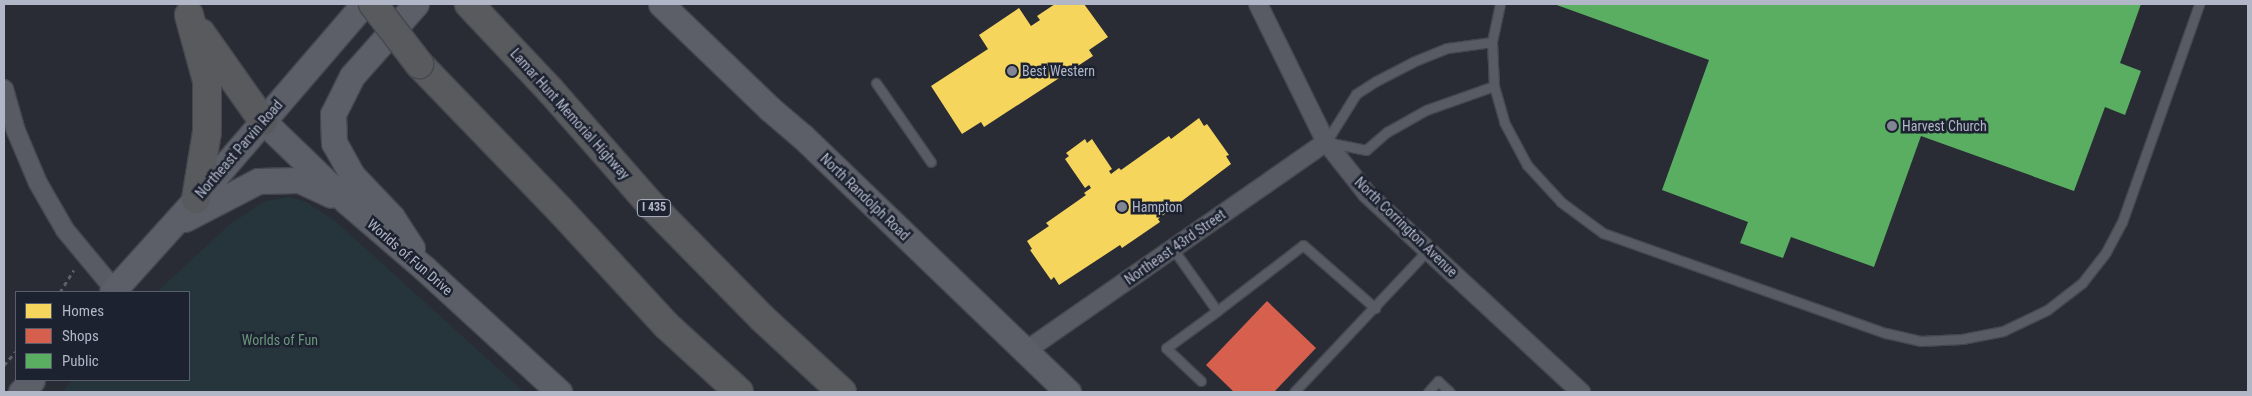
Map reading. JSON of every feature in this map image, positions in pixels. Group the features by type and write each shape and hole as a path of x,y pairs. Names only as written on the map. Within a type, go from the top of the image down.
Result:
{"highway":[{"path":"373,4 420,64 560,210 666,325 739,392"},
{"name":"Lamar Hunt Memorial Highway","path":"472,8 550,90 652,206 762,318 842,392"},
{"path":"186,10 263,121"},
{"path":"186,10 207,81 207,132 196,199"}],"main road":[{"name":"Northeast Parvin Road","path":"113,291 196,199 364,4"},
{"path":"416,4 352,76 332,114 334,143 352,175 392,217 425,269"},
{"name":"North Randolph Road","path":"661,4 803,137 1024,352 1068,392"},
{"name":"Worlds of Fun Drive","path":"263,121 346,201 425,269 559,392"},
{"path":"172,226 258,181 298,180 346,201"},
{"path":"21,392 31,381"}],"street":[{"name":"North Corrington Avenue","path":"1258,4 1326,142 1367,194 1581,392"},
{"path":"4,89 16,131 38,183 64,230 113,291"},
{"name":"Northeast 43rd Street","path":"1024,352 1326,142"}],"lane":[{"path":"1500,4 1492,42 1494,86 1504,122 1527,165 1561,202 1603,233 1886,333 1920,341 1962,339 2003,330 2047,310 2082,283 2106,252 2122,222 2199,4"},
{"path":"1492,42 1447,48 1413,62 1376,81 1356,94 1326,142 1366,150 1387,132 1426,110 1494,86"},
{"path":"876,83 931,162"},
{"path":"1201,381 1166,348 1303,245 1375,308"},
{"path":"1173,249 1217,311"},
{"path":"1294,392 1428,250"},
{"path":"1428,392 1438,381 1450,392"}],"path":[{"path":"61,291 86,256"},
{"path":"4,365 15,352"}],"green space":[{"name":"Worlds of Fun","path":"290,197 306,202 335,221 524,392 62,392 72,381 190,381 190,291 158,291 229,225 265,201"}],"building: Homes":[{"name":"Best Western","path":"1055,4 1084,4 1108,37 1089,50 1093,56 984,127 981,122 962,134 931,86 988,49 979,35 1019,8 1031,26 1040,20 1037,16"},
{"name":"Hampton","path":"1199,118 1204,126 1207,124 1229,155 1226,156 1231,164 1158,219 1160,222 1122,248 1120,245 1059,285 1054,277 1051,280 1030,250 1032,249 1027,241 1049,226 1046,223 1086,195 1084,193 1091,188 1089,185 1085,188 1065,159 1069,156 1066,153 1085,139 1087,143 1092,139 1112,169 1109,171 1111,174 1119,168 1121,170 1169,136 1171,139"}],"building: Shops":[{"path":"1267,301 1316,348 1274,392 1234,392 1206,365"}],"building: Public":[{"name":"Harvest Church","path":"1554,4 2141,4 2120,63 2141,71 2125,115 2105,107 2074,191 1921,136 1874,267 1791,237 1783,258 1740,243 1748,222 1662,190 1709,60"}],"place":[{"name":"Best Western","path":"1012,71"},
{"name":"Harvest Church","path":"1892,126"},
{"name":"Hampton","path":"1122,207"}]}
